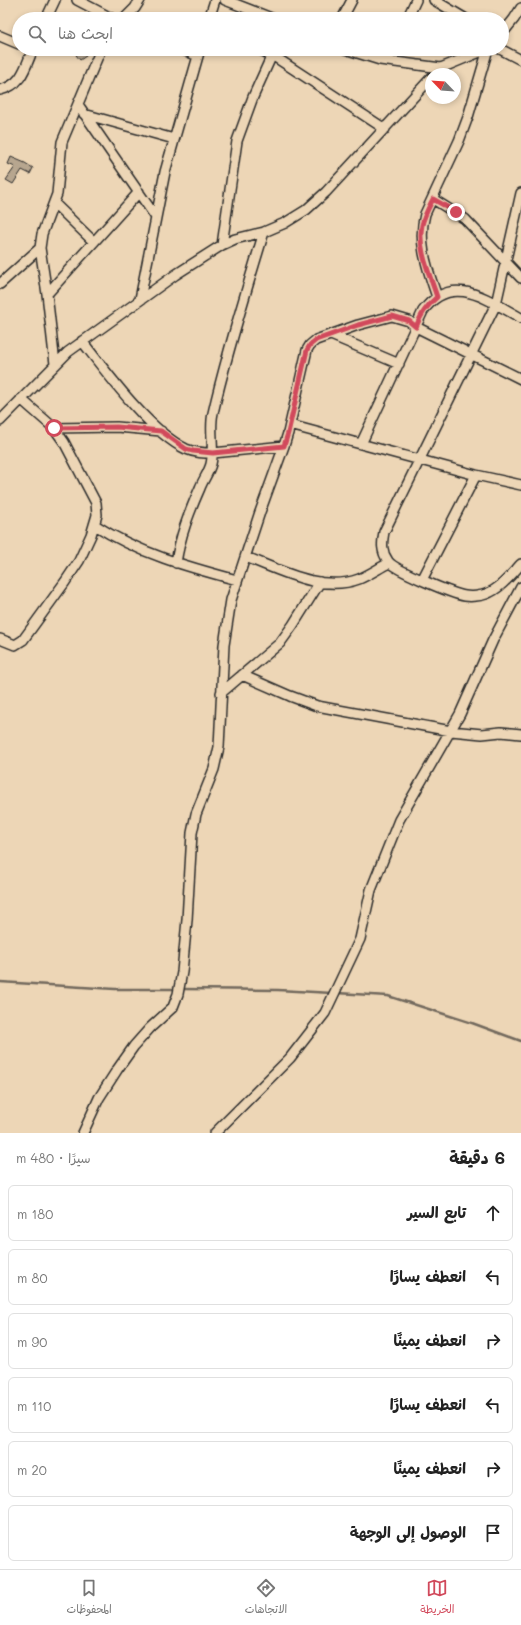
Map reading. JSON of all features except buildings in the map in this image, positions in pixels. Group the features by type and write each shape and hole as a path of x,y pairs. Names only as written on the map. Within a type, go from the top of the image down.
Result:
{"street":[{"path":"49,12 55,0"},
{"path":"77,0 100,12"},
{"path":"131,12 140,0"},
{"path":"211,12 214,0"},
{"path":"225,0 256,12"},
{"path":"346,12 352,0"},
{"path":"410,12 416,0"},
{"path":"434,0 454,12"},
{"path":"509,25 521,8"},
{"path":"0,36 12,41"},
{"path":"509,54 521,60"},
{"path":"0,90 8,88 18,81 30,56"},
{"path":"55,364 40,248 42,234 58,194 62,142 79,106 98,56"},
{"path":"140,299 155,216 165,172 198,56"},
{"path":"222,244 237,141 251,103 272,56"},
{"path":"274,56 385,129"},
{"path":"370,56 425,68"},
{"path":"387,61 390,56"},
{"path":"445,68 472,56"},
{"path":"437,297 424,258 421,236 422,226 425,214 459,141 468,117 486,56"},
{"path":"0,421 55,364 82,341 140,299 222,244 235,239 264,232 285,223 306,210 326,192 425,85"},
{"path":"79,106 155,216"},
{"path":"84,114 174,139"},
{"path":"47,294 139,192"},
{"path":"521,193 496,304 384,532 382,547 384,555 389,562 398,568 422,580 465,596 486,594 499,586 521,564"},
{"path":"433,199 465,219 521,278"},
{"path":"54,203 94,242"},
{"path":"176,563 179,542 183,529 210,466 213,453 211,429 213,412 238,317 264,232"},
{"path":"511,238 521,232"},
{"path":"0,284 40,248"},
{"path":"361,444 423,311 428,304 437,297 448,292 459,290 473,293 521,318"},
{"path":"83,1133 100,1098 121,1064 150,1028 172,1007 178,994 182,972 191,869 192,833 196,814 214,769 219,747 225,637 230,600 284,446 307,350 316,340 358,325 392,316 409,321 416,327 521,379"},
{"path":"331,335 399,364"},
{"path":"82,341 114,381 161,431 186,449 213,453 284,446"},
{"path":"0,639 15,645 23,640 79,561 95,525 97,515 96,503 84,478 54,428 21,399"},
{"path":"290,425 476,475 521,485"},
{"path":"54,428 117,427 161,431"},
{"path":"422,580 476,475"},
{"path":"95,525 110,535 176,563 237,580"},
{"path":"246,557 274,569 320,582 345,583 359,579 389,562"},
{"path":"221,693 280,643 320,582"},
{"path":"215,1133 290,1058 325,1013 360,939 371,890 399,820 460,714 493,640 521,587"},
{"path":"242,675 317,706 451,731 521,734"}],"waterway":[{"path":"0,982 115,989 176,989"},
{"path":"181,989 278,990 332,993"},
{"path":"337,993 388,996 472,1023 521,1041"}],"route":[{"path":"54,428 117,427 161,431 186,449 204,453 284,446 307,350 310,345 316,340 358,325 392,316 409,321 416,327 423,311 428,304 437,297 424,258 421,236 425,214 433,199 456,212"}]}
